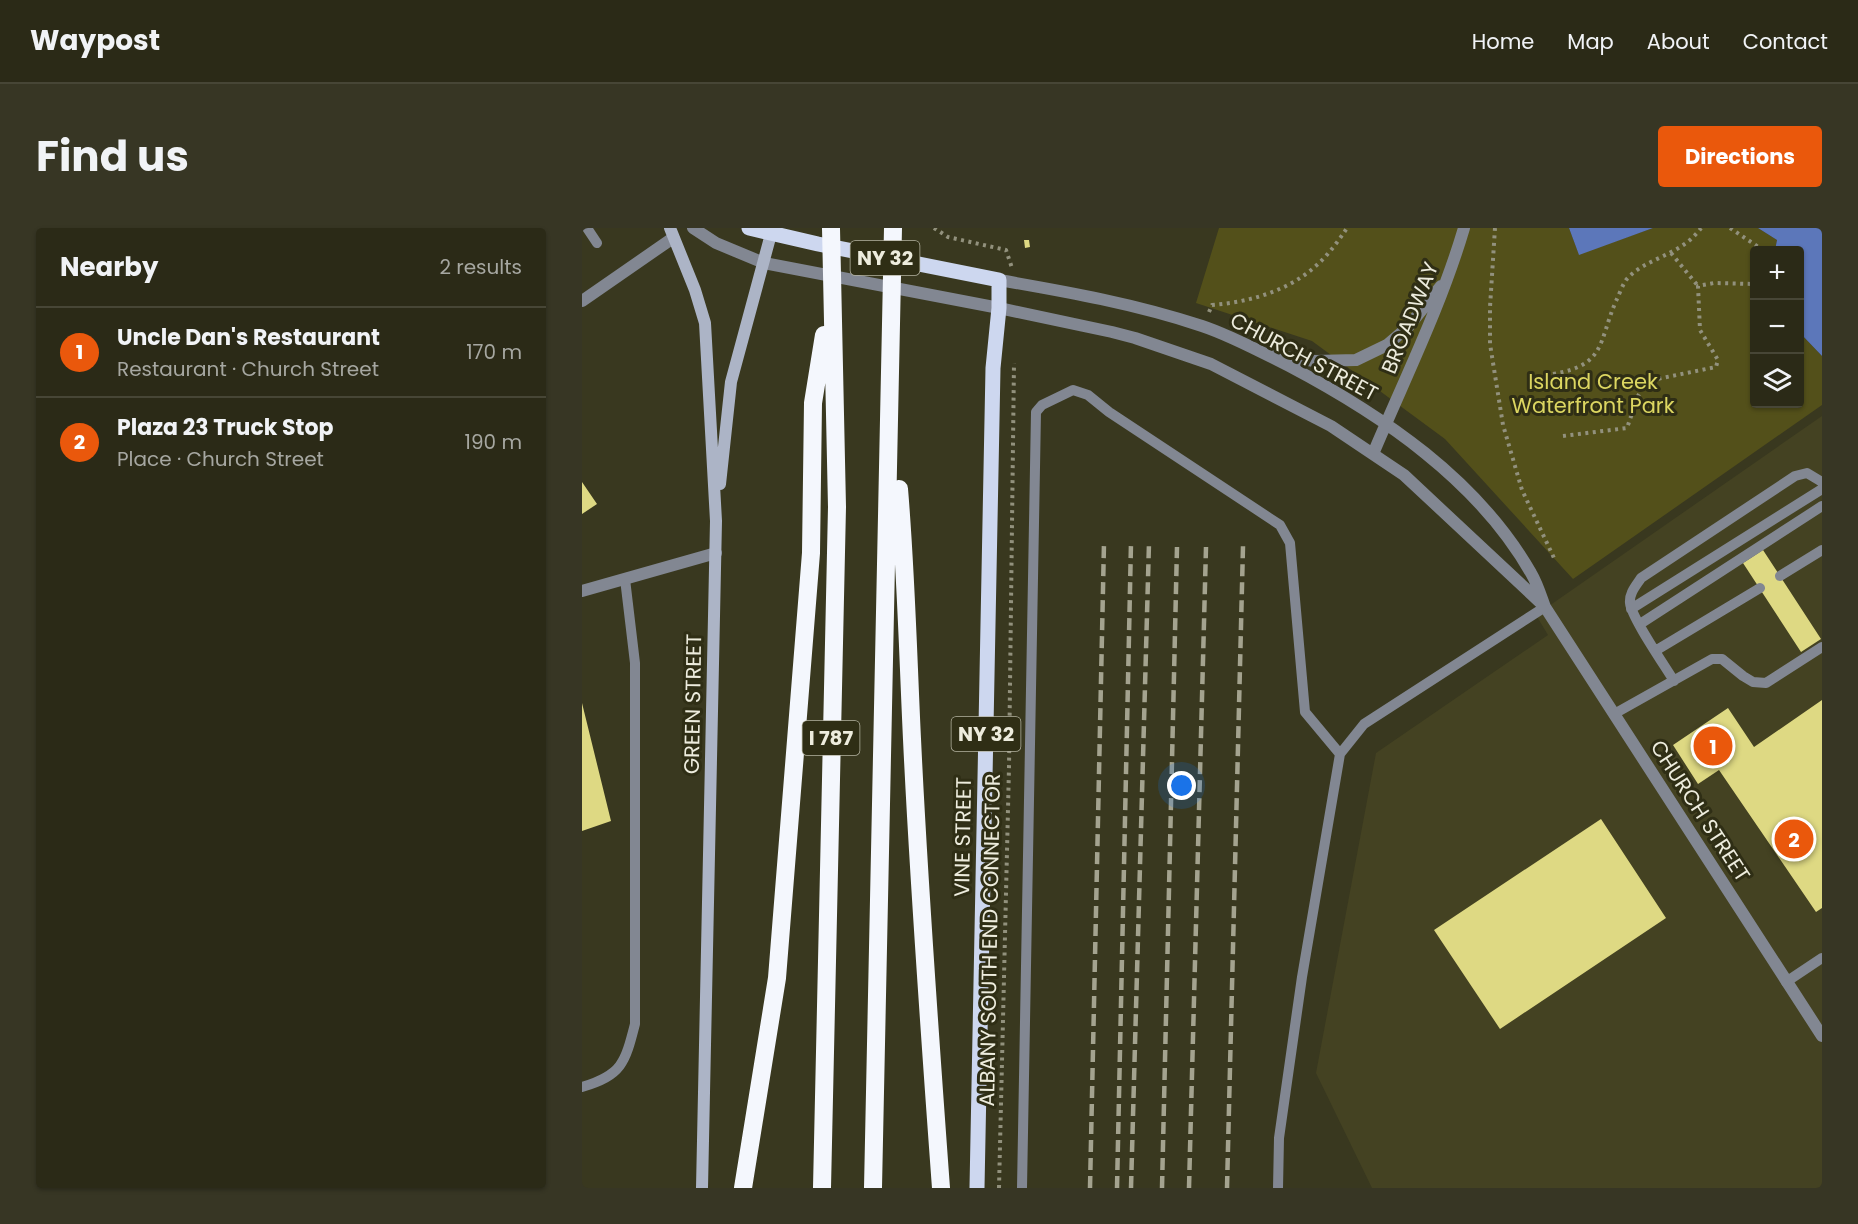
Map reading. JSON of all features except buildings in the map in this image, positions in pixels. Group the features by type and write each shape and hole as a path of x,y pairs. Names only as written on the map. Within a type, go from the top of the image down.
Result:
{"highway":[{"name":"I 787","path":"822,1188 837,507 831,228"},
{"name":"I 787","path":"873,1188 893,228"},
{"path":"742,1188 777,978 811,554 813,403 831,288"},
{"path":"891,387 905,559 919,868 941,1188"}],"main road":[{"name":"NY 32","path":"749,228 999,280"},
{"name":"GREEN STREET","path":"671,233 695,290 705,323 716,521 702,1188"},
{"path":"716,521 731,382 771,234"},
{"name":"VINE STREET","path":"977,1188 993,368 999,308 999,280"}],"street":[{"path":"693,228 716,243 764,263 999,308"},
{"name":"BROADWAY","path":"1373,454 1451,274 1464,228"},
{"path":"582,302 671,233"},
{"path":"1266,354 1315,361 1356,360 1387,345 1408,327 1451,274"},
{"name":"CHURCH STREET","path":"999,280 1147,309 1205,327 1266,354 1314,379 1386,423 1446,471 1487,512 1514,546 1533,575 1545,607 1822,1036"},
{"name":"CHURCH STREET","path":"999,308 1135,338 1211,364 1331,426 1404,475 1545,607"},
{"path":"582,591 716,553"}],"lane":[{"path":"587,228 597,243"},
{"path":"1022,1188 1036,412 1042,405 1072,390 1088,395 1109,412 1280,525 1290,543 1305,712 1340,754"},
{"path":"1674,681 1633,616 1630,603 1632,590 1641,578 1795,476 1807,474 1822,482"},
{"path":"1631,609 1822,489"},
{"path":"1640,624 1822,506"},
{"path":"1780,576 1822,550"},
{"path":"582,1087 603,1081 619,1069 628,1052 635,1024 635,663 625,579"},
{"path":"1655,651 1760,588"},
{"path":"1278,1188 1280,1138 1299,1000 1340,754 1364,724 1545,607"},
{"path":"1614,714 1712,659 1722,659 1753,682 1766,683 1822,647"},
{"path":"1786,981 1822,958"}],"path":[{"path":"933,228 948,237 1006,250 1012,267"},
{"path":"1205,327 1212,305 1251,300 1269,294 1293,281 1319,263 1347,228"},
{"path":"1496,228 1490,307 1490,344 1503,425 1522,490 1554,558"},
{"path":"1553,374 1573,370 1592,359 1603,343 1608,320 1626,280 1645,265 1671,253 1694,237 1701,228"},
{"path":"1730,228 1757,246"},
{"path":"1563,436 1627,428 1638,396 1647,381 1716,367 1718,360 1700,330 1698,286 1671,253"},
{"path":"1698,286 1714,283 1750,284"},
{"name":"ALBANY SOUTH END CONNECTOR","path":"999,1188 1009,767 1014,369"}],"shaded area":[{"path":"1822,416 1822,1188 1372,1188 1316,1073 1376,753 1548,635 1536,615"}],"green space":[{"name":"Island Creek Waterfront Park","path":"1219,228 1569,228 1579,254 1653,228 1758,228 1777,240 1776,246 1750,246 1750,408 1804,408 1804,337 1822,356 1822,405 1573,579 1445,439 1312,341 1196,303"}],"water":[{"path":"1569,228 1653,228 1579,255"},
{"path":"1758,228 1822,228 1822,356 1804,337 1804,246 1776,246 1777,240"}],"railway":[{"path":"1090,1188 1104,543"},
{"path":"1117,1188 1131,543"},
{"path":"1131,1188 1149,543"},
{"path":"1227,1188 1243,546"},
{"path":"1162,1188 1177,547"},
{"path":"1189,1188 1206,547"}],"place":[{"name":"Uncle Dan's Restaurant","path":"1713,746"},
{"name":"Plaza 23 Truck Stop","path":"1794,839"}]}
